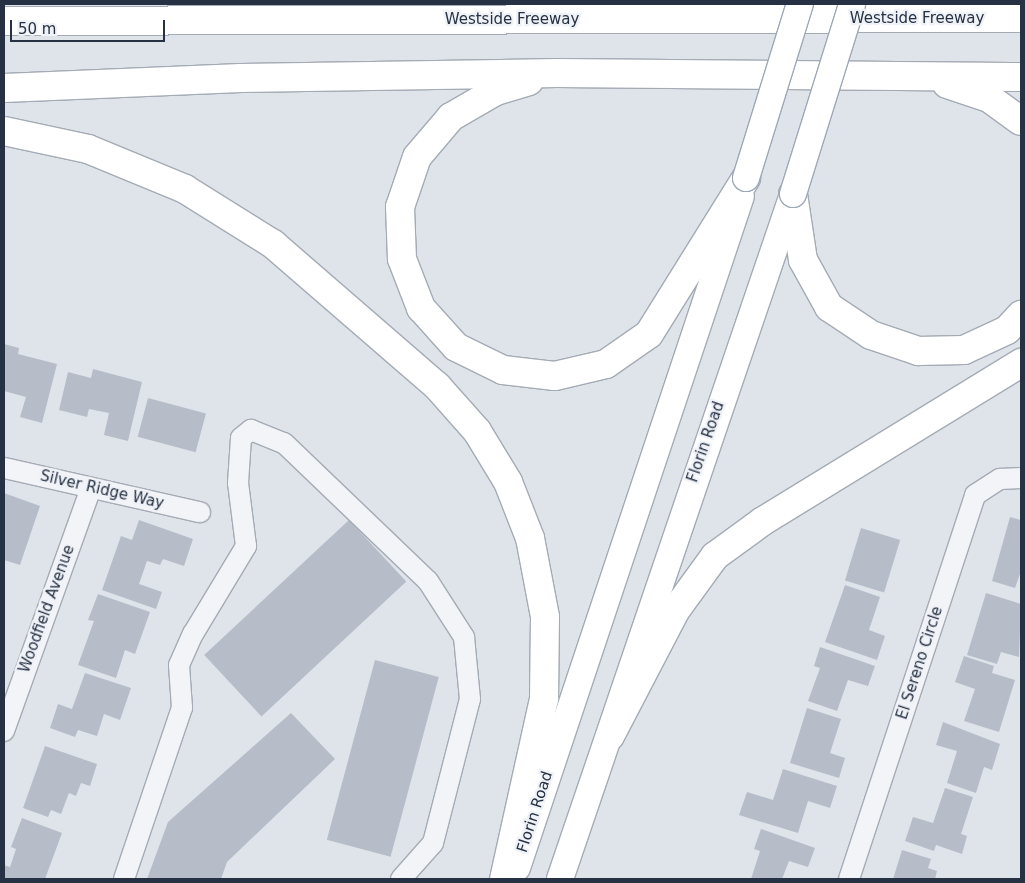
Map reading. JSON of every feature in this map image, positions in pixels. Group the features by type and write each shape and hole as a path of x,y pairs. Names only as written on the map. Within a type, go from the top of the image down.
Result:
{"highway":[{"name":"Westside Freeway","path":"4,21 1021,18"},
{"path":"557,72 496,91 451,117 417,158 400,207 402,259 421,308 456,347 503,370 555,376 606,364 649,334 746,178"},
{"path":"4,88 241,78 557,72 1021,77"},
{"path":"920,76 988,98 1021,121"},
{"path":"4,131 88,149 185,189 273,244 436,386 477,431 508,482 530,538 545,617 544,699 504,879"},
{"path":"793,194 803,260 829,307 872,334 918,351 964,350 1007,330 1021,315"},
{"path":"610,736 675,611 715,556 763,521 1021,363"}],"main road":[{"name":"Florin Road","path":"513,879 746,178 800,4"},
{"name":"Florin Road","path":"560,879 610,736 691,487 793,194 852,4"}],"street":[{"path":"124,879 182,708 179,665 192,634 246,546 238,483 241,438 251,430 284,442 428,582 464,637 470,699 433,843 400,879"},
{"name":"Silver Ridge Way","path":"4,468 200,512"},
{"name":"El Sereno Circle","path":"849,879 974,495 1000,479 1021,478"},
{"name":"Woodfield Avenue","path":"4,731 91,488"}],"building":[{"path":"4,344 19,348 18,354 57,364 42,423 20,417 26,397 4,391"},
{"path":"93,369 142,382 128,441 104,435 109,413 89,409 87,417 59,410 68,372 91,378"},
{"path":"148,398 206,414 196,452 138,437"},
{"path":"4,493 40,506 20,565 4,560"},
{"path":"1010,517 1021,520 1021,571 1015,588 992,581"},
{"path":"139,520 193,539 184,566 163,559 160,565 147,561 139,584 162,592 156,609 102,590 121,536 132,540"},
{"path":"349,520 406,581 261,716 204,655"},
{"path":"861,528 900,540 884,593 845,581"},
{"path":"845,585 880,597 869,630 885,636 877,660 825,642"},
{"path":"986,593 1021,604 1019,657 1001,652 997,664 967,655"},
{"path":"98,594 150,612 135,654 125,650 116,678 78,665 94,621 88,620"},
{"path":"820,647 875,666 868,686 848,680 837,711 808,701 820,668 814,666"},
{"path":"964,656 994,666 992,673 1015,680 999,732 964,721 975,689 955,682"},
{"path":"375,660 439,677 391,857 327,840"},
{"path":"85,673 131,688 120,720 104,714 97,736 78,730 75,737 50,728 58,704 72,709"},
{"path":"807,708 841,719 830,753 845,758 839,778 790,763"},
{"path":"291,713 335,759 227,862 221,879 147,879 168,822"},
{"path":"943,722 1000,744 992,770 984,767 976,793 947,783 957,751 936,745"},
{"path":"45,746 97,764 90,786 81,783 76,796 69,793 61,814 51,810 48,817 23,808"},
{"path":"783,769 837,786 830,808 808,801 798,833 739,815 747,792 773,800"},
{"path":"945,788 973,797 961,834 967,836 962,854 936,845 934,851 905,841 913,817 933,823"},
{"path":"22,818 62,833 45,879 4,879 4,865 10,867 16,849 11,847"},
{"path":"761,829 815,848 808,867 789,861 782,879 751,879 760,851 754,849"},
{"path":"902,850 931,859 928,868 937,871 935,879 893,879"}]}
